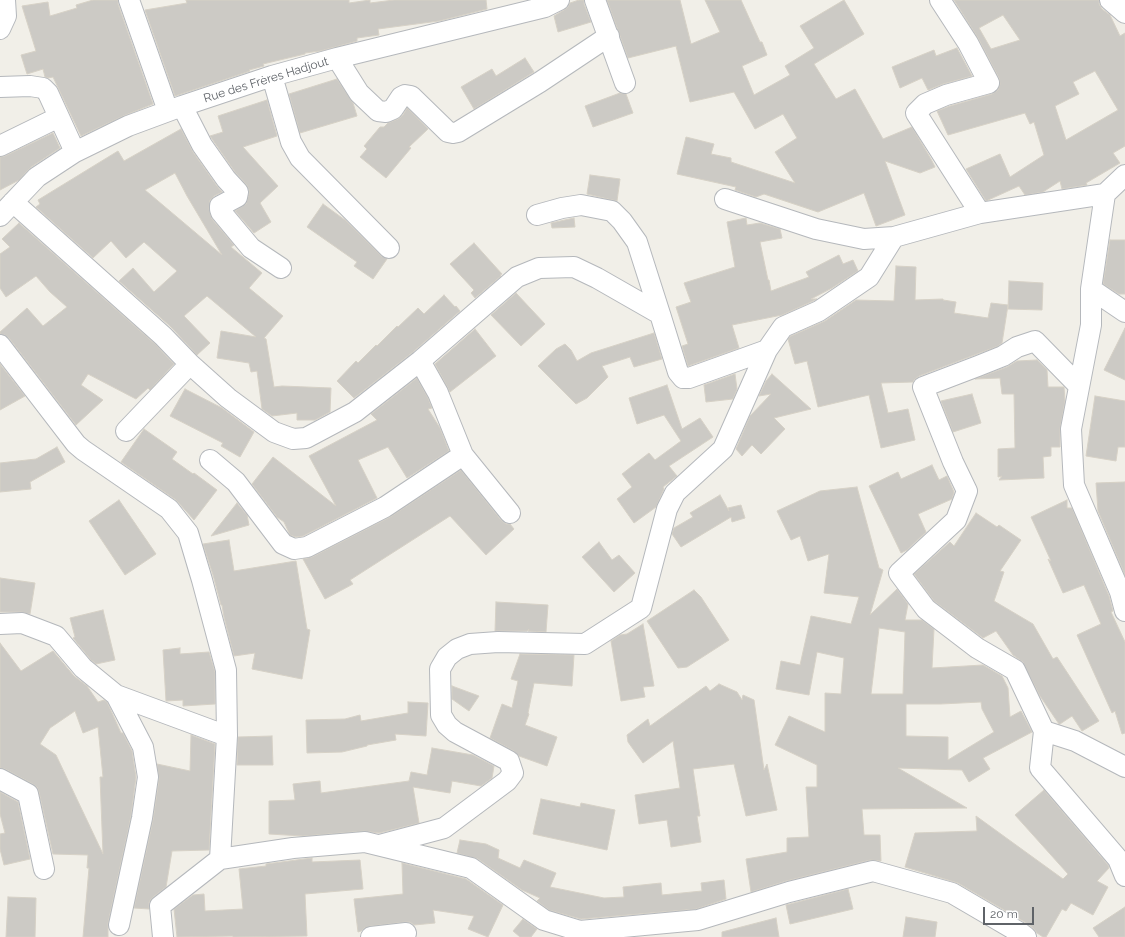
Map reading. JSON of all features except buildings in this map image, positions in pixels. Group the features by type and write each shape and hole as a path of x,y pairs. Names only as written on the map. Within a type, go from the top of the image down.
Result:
{"street":[{"path":"0,29 6,16 6,0"},
{"path":"129,0 175,109 238,192 237,197 220,206 221,212 251,248 281,268"},
{"path":"595,0 625,83"},
{"path":"940,0 968,43 989,83 946,95 925,104 916,113 980,213"},
{"path":"1110,0 1125,13"},
{"name":"Rue des Frères Hadjout","path":"6,209 37,177 75,152 128,126 272,76 550,2"},
{"path":"337,58 360,93 378,111 386,112 393,109 401,97 405,95 411,96 448,132 453,133 458,132 534,86 609,36"},
{"path":"272,76 291,142 300,158 389,248"},
{"path":"0,87 30,86 42,88 48,93 75,152"},
{"path":"0,146 59,117"},
{"path":"725,198 816,229 864,239 894,237 980,213 1105,194 1125,175"},
{"path":"1105,194 1091,289 1091,325 1071,429 1074,485 1120,592 1125,611"},
{"path":"537,215 562,208 581,205 612,212 622,221 636,242 678,372 683,378 689,378 767,350"},
{"path":"6,209 164,336 190,364 228,398 274,432 293,439 306,438 355,412 420,361 517,277 539,268 574,267 597,278 660,314"},
{"path":"378,845 444,828 507,781 513,773 510,761 456,732 447,725 441,716 440,669 447,657 457,649 470,644 498,642 585,644 641,608 667,509 675,493 723,448 767,350 783,327 819,311 869,278 894,237"},
{"path":"1091,289 1125,312"},
{"path":"1079,386 1035,341 1017,347 1003,356 984,364 923,387 953,462 967,491 956,520 899,573 926,609 977,648 1015,670 1044,731 1040,768 1118,859 1125,876"},
{"path":"0,345 76,444 169,509 188,533 226,670 227,736 220,859"},
{"path":"420,361 438,393 463,455 510,513"},
{"path":"126,431 190,364"},
{"path":"210,460 236,482 283,544 294,550 307,548 385,507 463,455"},
{"path":"0,624 22,623 56,636 83,668 116,696 227,736"},
{"path":"116,696 144,747 148,778 142,818 119,925"},
{"path":"1044,731 1075,741 1125,767"},
{"path":"0,780 28,794 44,869"},
{"path":"163,937 160,906 220,859 293,848 365,842 471,868 544,920 580,931 698,920 788,892 873,871 952,893 1026,937"},
{"path":"371,937 406,933"}]}
